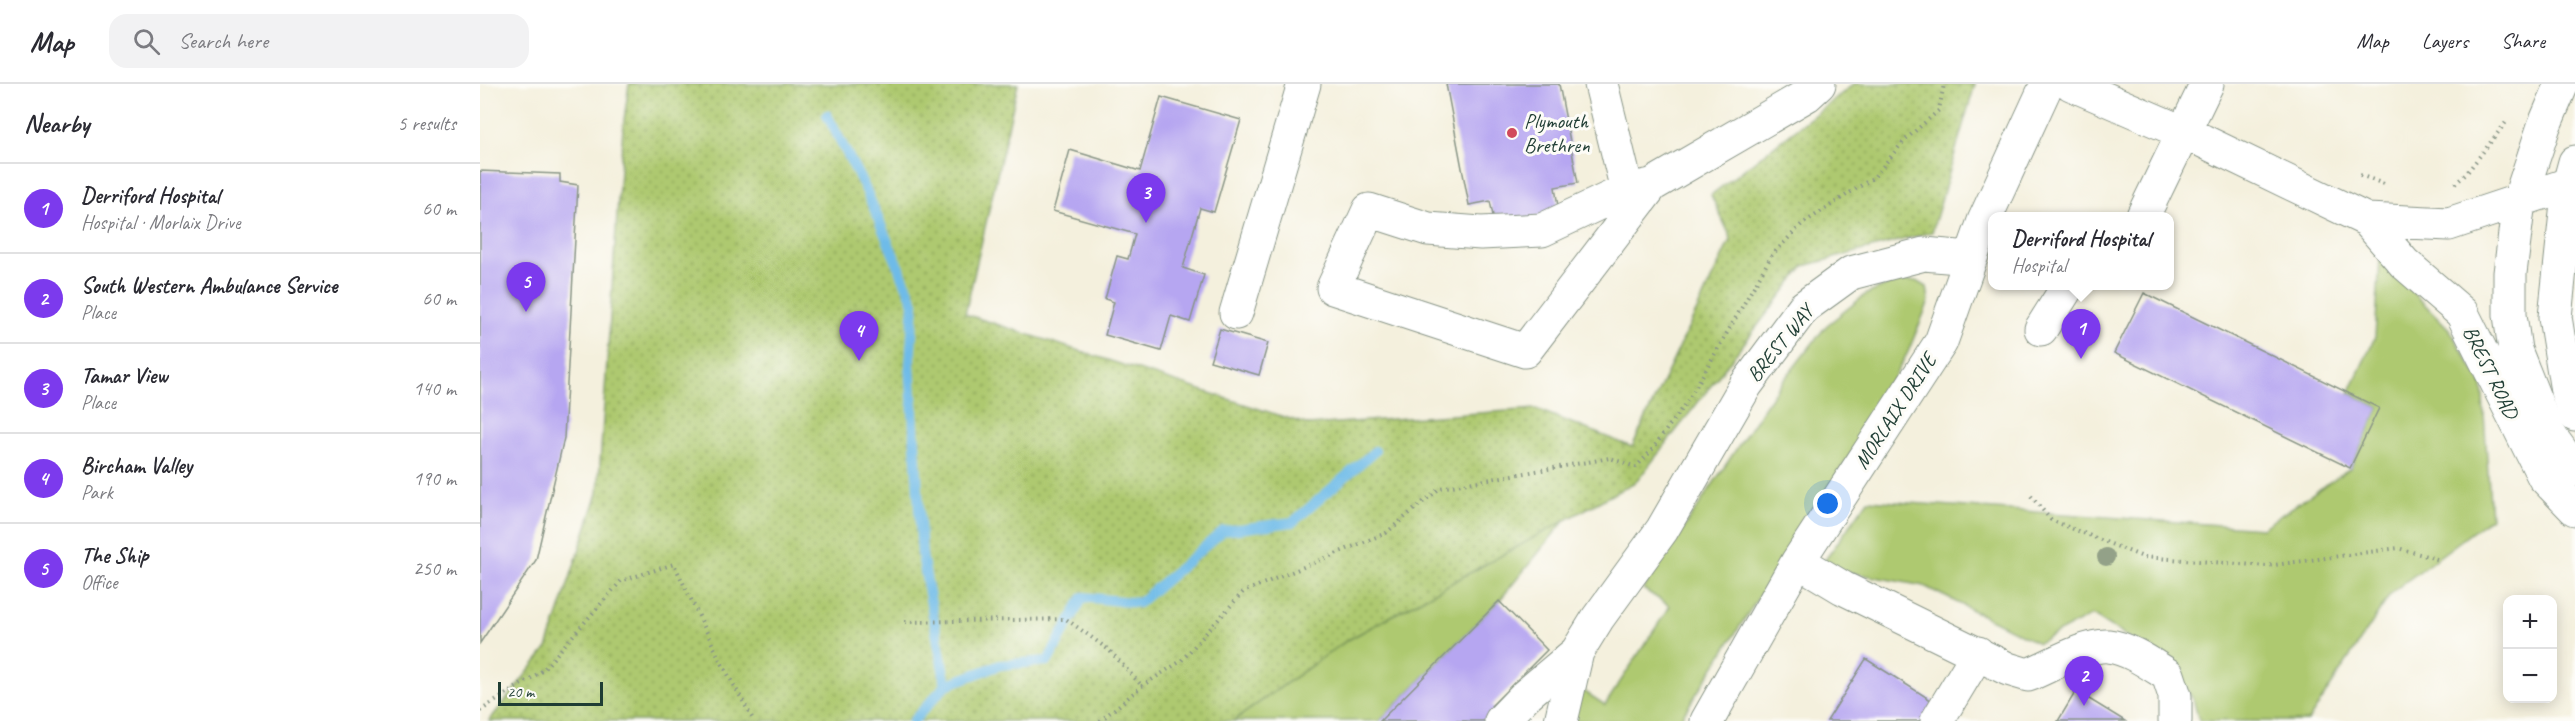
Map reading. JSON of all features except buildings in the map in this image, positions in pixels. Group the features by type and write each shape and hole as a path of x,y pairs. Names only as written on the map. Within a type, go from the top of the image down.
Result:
{"main road":[{"path":"1236,313 1304,84"},
{"path":"1601,84 1640,188"},
{"path":"1640,188 1525,351 1333,288 1369,210 1428,229 1481,233 1542,230 1640,188 1807,95 1819,84"},
{"name":"MORLAIX DRIVE","path":"1990,212 2047,84"},
{"name":"BREST ROAD","path":"2070,84 2185,134 2367,220 2449,224 2519,201 2572,173"},
{"path":"2145,212 2185,134 2207,84"},
{"path":"2562,84 2544,126 2519,201 2510,273 2510,315 2515,350 2548,433 2575,470"},
{"path":"2572,173 2555,317 2567,391 2575,415"},
{"name":"MORLAIX DRIVE","path":"1707,721 1798,561 1941,342 1970,258 1988,217"},
{"name":"BREST ROAD","path":"2367,220 2404,263 2462,314 2544,477 2575,509"},
{"name":"BREST WAY","path":"1577,652 1598,618 1662,530 1746,385 1804,307 1851,273 1924,254 1970,258"},
{"path":"2041,329 2065,290"},
{"path":"1798,561 1843,588 2008,669 2028,675 2084,652 2108,646 2116,649 2168,675 2175,696 2175,721"},
{"path":"1501,721 1526,695 1577,652"},
{"path":"1561,721 1577,652"},
{"path":"1937,721 1978,653"}],"path":[{"path":"1100,721 1142,686 1181,661 1243,592 1386,533 1440,488 1610,458 1636,467 1651,451 1690,397 1772,255 1802,224 1874,177 1904,141 1939,110 1944,84"},
{"path":"2457,222 2452,186 2466,174 2508,119"},
{"path":"2031,496 2051,520 2143,557 2267,566 2398,548 2437,559"},
{"path":"480,711 542,671 621,581 674,564 721,662 754,721"},
{"path":"905,622 1066,619 1109,650 1142,686"}],"green space":[{"path":"629,84 1018,84 965,314 1309,425 1536,409 1632,447 1731,238 1711,195 1854,84 1975,84 1932,232 1804,266 1637,481 1346,641 1233,721 489,721 547,648 598,493 623,127"},
{"path":"2380,259 2450,330 2482,384 2491,518 2392,592 2308,721 2199,721 2193,699 2166,660 2092,615 2038,643 1924,586 1820,567 1868,500 2262,528 2350,468 2379,408 2349,393 2375,337"},
{"path":"1896,281 1917,281 1927,287 1929,301 1908,352 1855,447 1679,721 1572,721 1582,690 1605,705 1670,606 1643,589 1773,394 1826,326 1865,295"},
{"path":"1570,514 1499,601 1380,721 1233,721 1346,641"}],"waterway":[{"path":"827,115 866,190 914,303 910,364 922,555 946,685"},
{"path":"913,721 946,685 1000,665 1048,661 1083,597 1139,603 1223,531 1293,522 1375,451"}],"place":[{"name":"Plymouth Brethren","path":"1512,133"},
{"name":"Tamar View","path":"1146,223"},
{"name":"The Ship","path":"526,312"},
{"name":"Derriford Hospital","path":"2081,359"},
{"name":"Bircham Valley","path":"859,361"},
{"name":"South Western Ambulance Service","path":"2084,706"}]}
